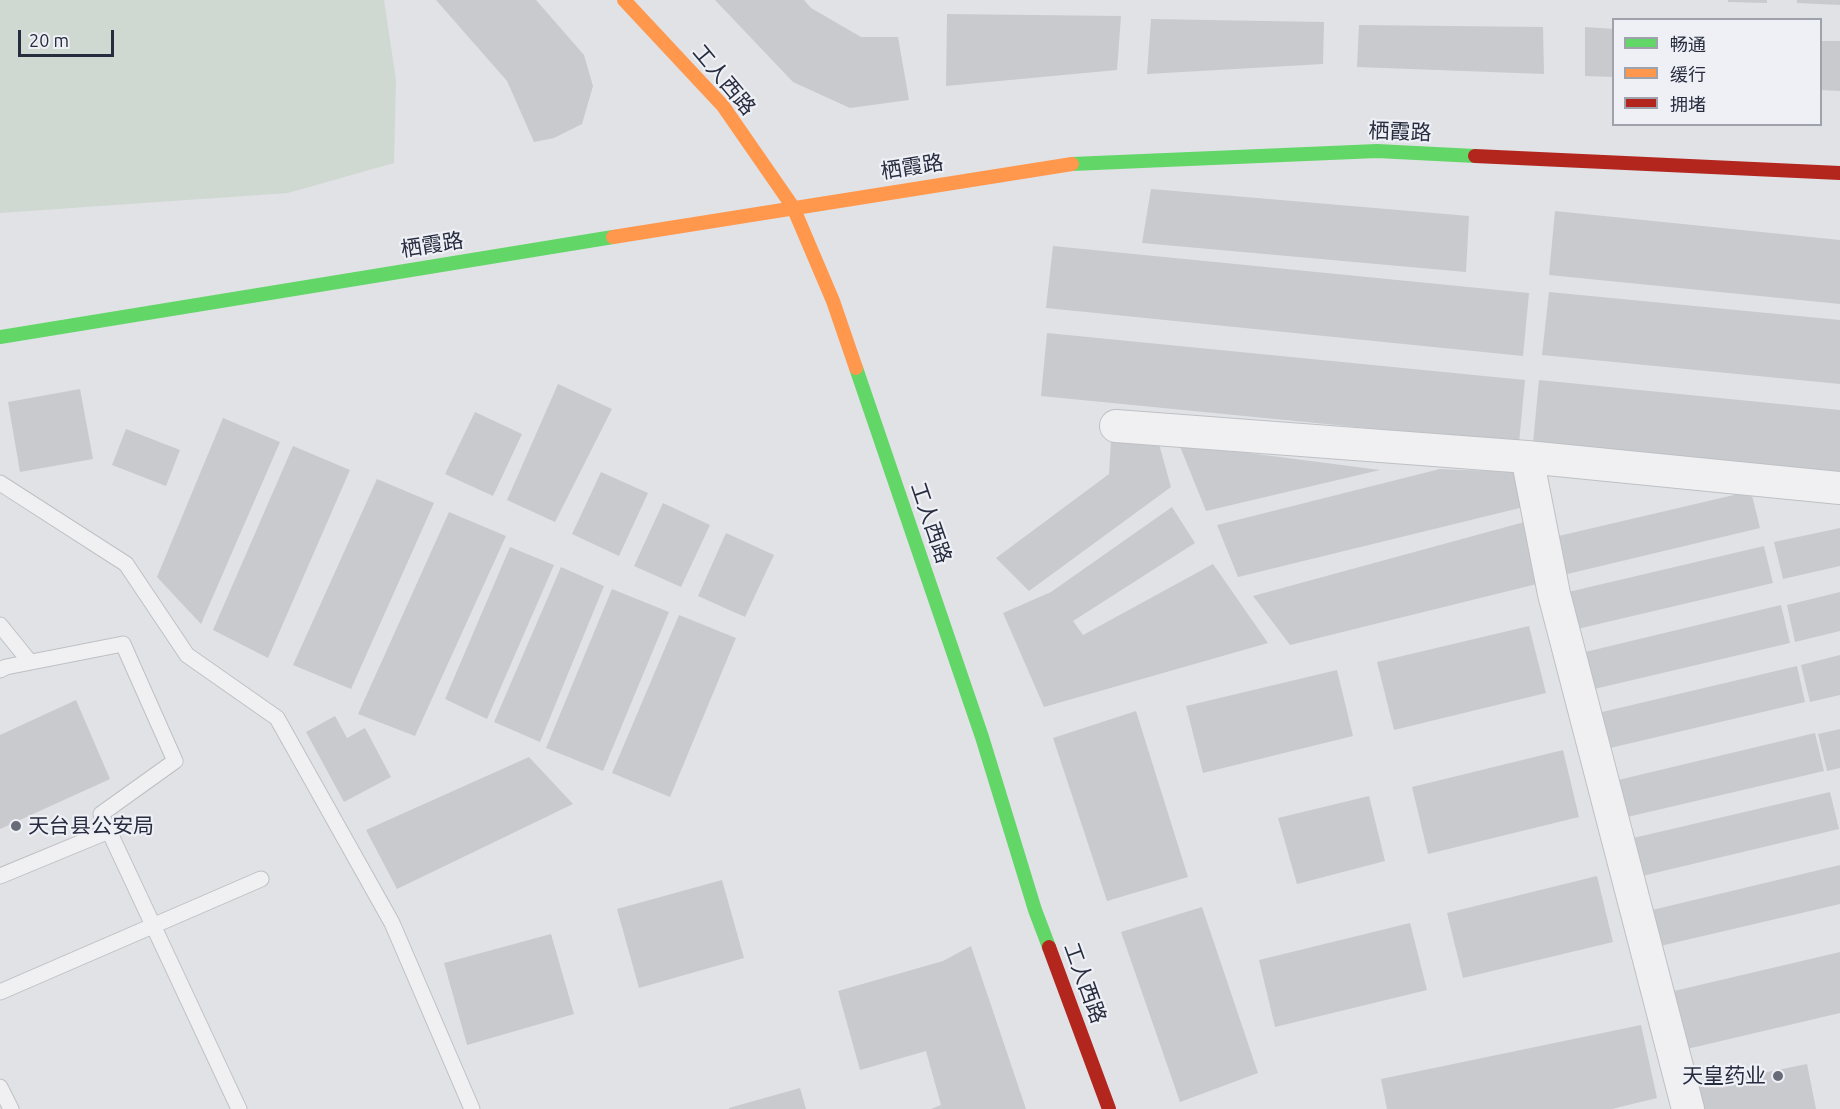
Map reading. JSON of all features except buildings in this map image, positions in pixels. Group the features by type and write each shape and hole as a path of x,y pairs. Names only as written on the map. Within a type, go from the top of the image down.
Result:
{"street":[{"name":"工人西路","path":"624,0 723,106 794,207 833,301 982,737 1035,910 1109,1109"},
{"name":"栖霞路","path":"0,338 794,207 1082,162 1377,152 1840,173"},
{"path":"1116,426 1527,457 1840,488"},
{"path":"1527,457 1554,594 1688,1109"}],"lane":[{"path":"0,483 126,564 187,655 277,718 392,923 472,1109"},
{"path":"0,625 30,662"},
{"path":"0,670 123,644 175,761 101,814 240,1109"},
{"path":"0,876 109,831"},
{"path":"0,992 261,879"},
{"path":"0,1087 11,1109"}],"shaded area":[{"path":"0,0 384,0 396,80 394,163 288,193 0,213"}],"traffic: fast":[{"path":"1072,164 1377,151 1475,156"},
{"path":"0,337 613,237"},
{"path":"856,368 982,737 1035,910 1049,947"}],"traffic: slow":[{"path":"624,0 723,106 793,207 833,301 856,368"},
{"path":"613,237 1072,164"}],"traffic: jam":[{"path":"1475,156 1840,173"},
{"path":"1049,947 1109,1109"}],"place":[{"name":"天台县公安局","path":"16,826"},
{"name":"天皇药业","path":"1778,1076"}]}
